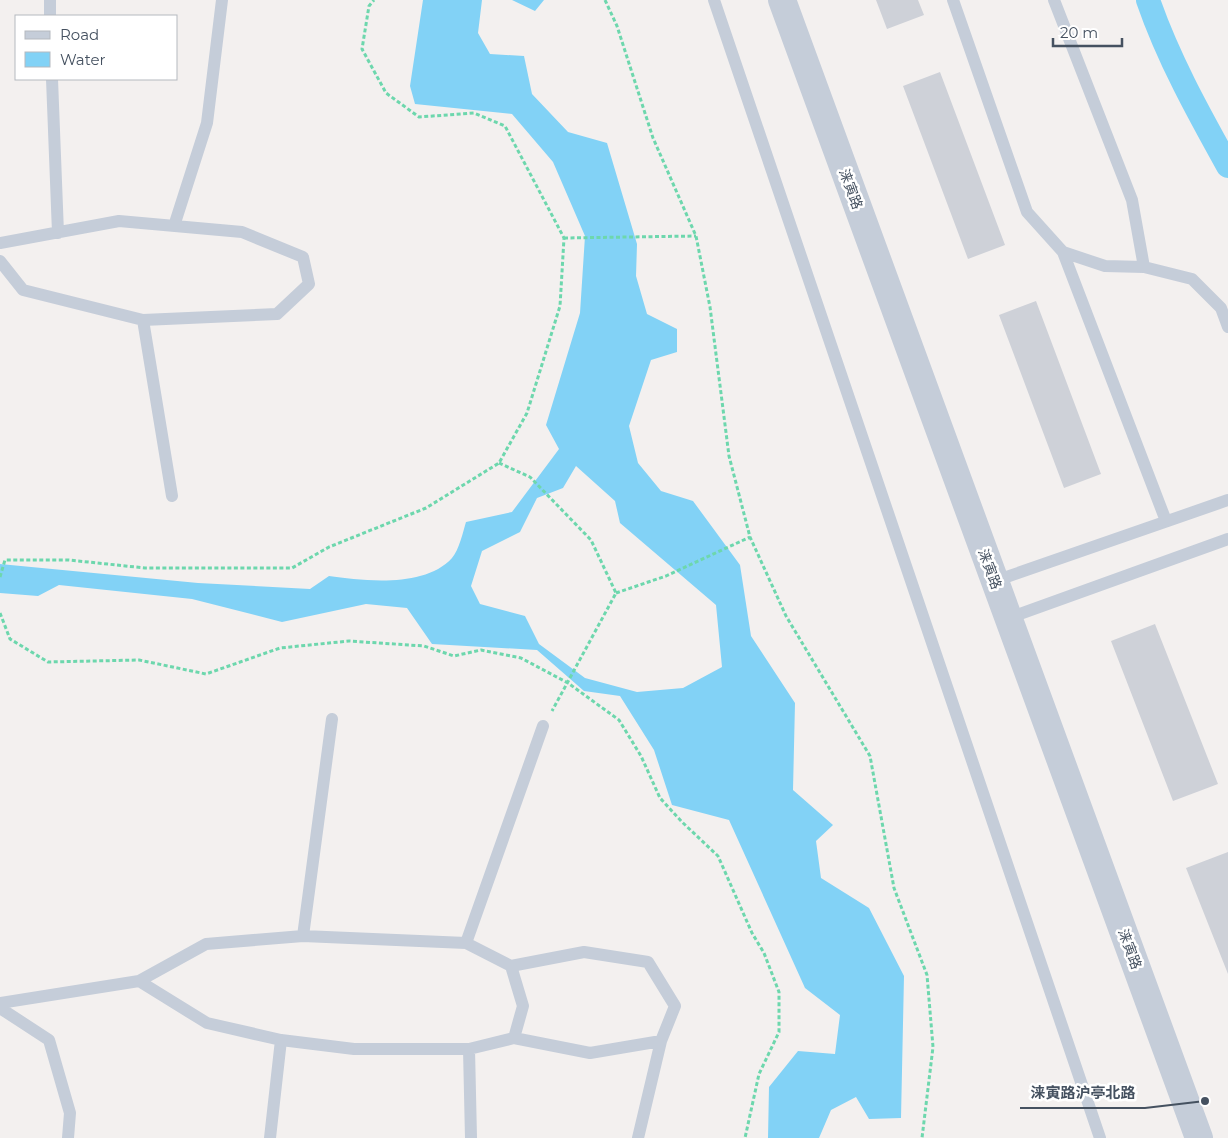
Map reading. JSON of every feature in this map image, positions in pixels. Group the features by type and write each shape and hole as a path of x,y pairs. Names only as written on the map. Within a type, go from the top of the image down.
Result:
{"street":[{"name":"涞寅路","path":"782,0 1199,1138"}],"lane":[{"path":"50,0 50,15"},
{"path":"174,226 207,122 222,0"},
{"path":"714,0 1100,1138"},
{"path":"953,0 1027,212 1063,252 1166,521"},
{"path":"1054,0 1132,200 1144,267"},
{"path":"52,80 58,233"},
{"path":"0,243 120,222 242,232 303,258 309,284 277,314 143,320 23,290 0,261"},
{"path":"1063,252 1105,266 1144,267 1192,279 1221,308 1228,327"},
{"path":"143,320 172,496"},
{"path":"995,582 1228,500"},
{"path":"1009,618 1228,539"},
{"path":"303,936 332,719"},
{"path":"466,943 543,726"},
{"path":"0,1003 139,981 206,944 303,936 466,943 511,966 584,952 648,962 675,1006 661,1041 638,1138"},
{"path":"511,966 523,1006 514,1038"},
{"path":"139,981 207,1022 281,1040 354,1049 469,1049 514,1038 590,1053 661,1041"},
{"path":"0,1008 49,1040 70,1113 68,1138"},
{"path":"270,1138 281,1040"},
{"path":"469,1049 471,1138"}],"path":[{"path":"0,577 5,560 69,560 146,568 292,568 329,547 426,508 499,463 527,413 558,314 564,238 505,126 474,113 419,117 386,93 362,49 369,6 374,0"},
{"path":"605,0 617,26 653,138 696,236 711,317 729,456 750,537 786,616 870,756 894,888 927,975 933,1047 922,1138"},
{"path":"564,238 696,236"},
{"path":"499,463 530,477 591,540 616,593"},
{"path":"543,726 616,593 666,576 750,537"},
{"path":"0,613 10,639 48,662 139,660 206,674 280,648 349,641 424,646 454,656 481,650 521,658 568,683 619,720 642,756 660,798 718,856 752,933 767,961 779,992 779,1032 759,1074 745,1138"}],"water":[{"path":"423,0 482,0 478,33 490,54 524,56 532,94 568,132 607,143 637,244 636,276 647,314 677,329 677,352 651,360 629,426 638,463 661,491 693,501 740,565 751,636 795,703 793,790 833,825 816,841 821,878 869,908 904,976 901,1118 869,1119 856,1097 831,1110 819,1138 768,1138 769,1087 798,1051 835,1054 840,1015 805,988 729,820 672,805 654,750 620,696 584,691 537,650 432,644 407,608 366,604 282,622 192,599 59,585 38,596 0,593 0,564 198,583 310,589 329,576 359,580 410,578 440,568 452,558 459,546 466,522 512,512 559,449 546,425 580,313 585,236 553,162 512,114 415,104 410,86","holes":["576,466 615,501 620,523 716,605 722,667 683,688 637,692 585,678 539,644 525,616 480,604 471,586 482,551 520,532 537,498 563,488"]},
{"path":"512,0 544,0 535,11"}],"building":[{"path":"876,0 918,0 924,15 887,29"},
{"path":"940,72 1005,245 968,259 903,86"},
{"path":"1036,301 1101,474 1064,488 999,315"},
{"path":"1155,624 1218,784 1173,801 1111,641"},
{"path":"1228,852 1228,974 1186,868"}],"waterway":[{"path":"1148,0 1174,64 1228,166"}],"place":[{"name":"涞寅路沪亭北路","path":"1205,1101"}]}
